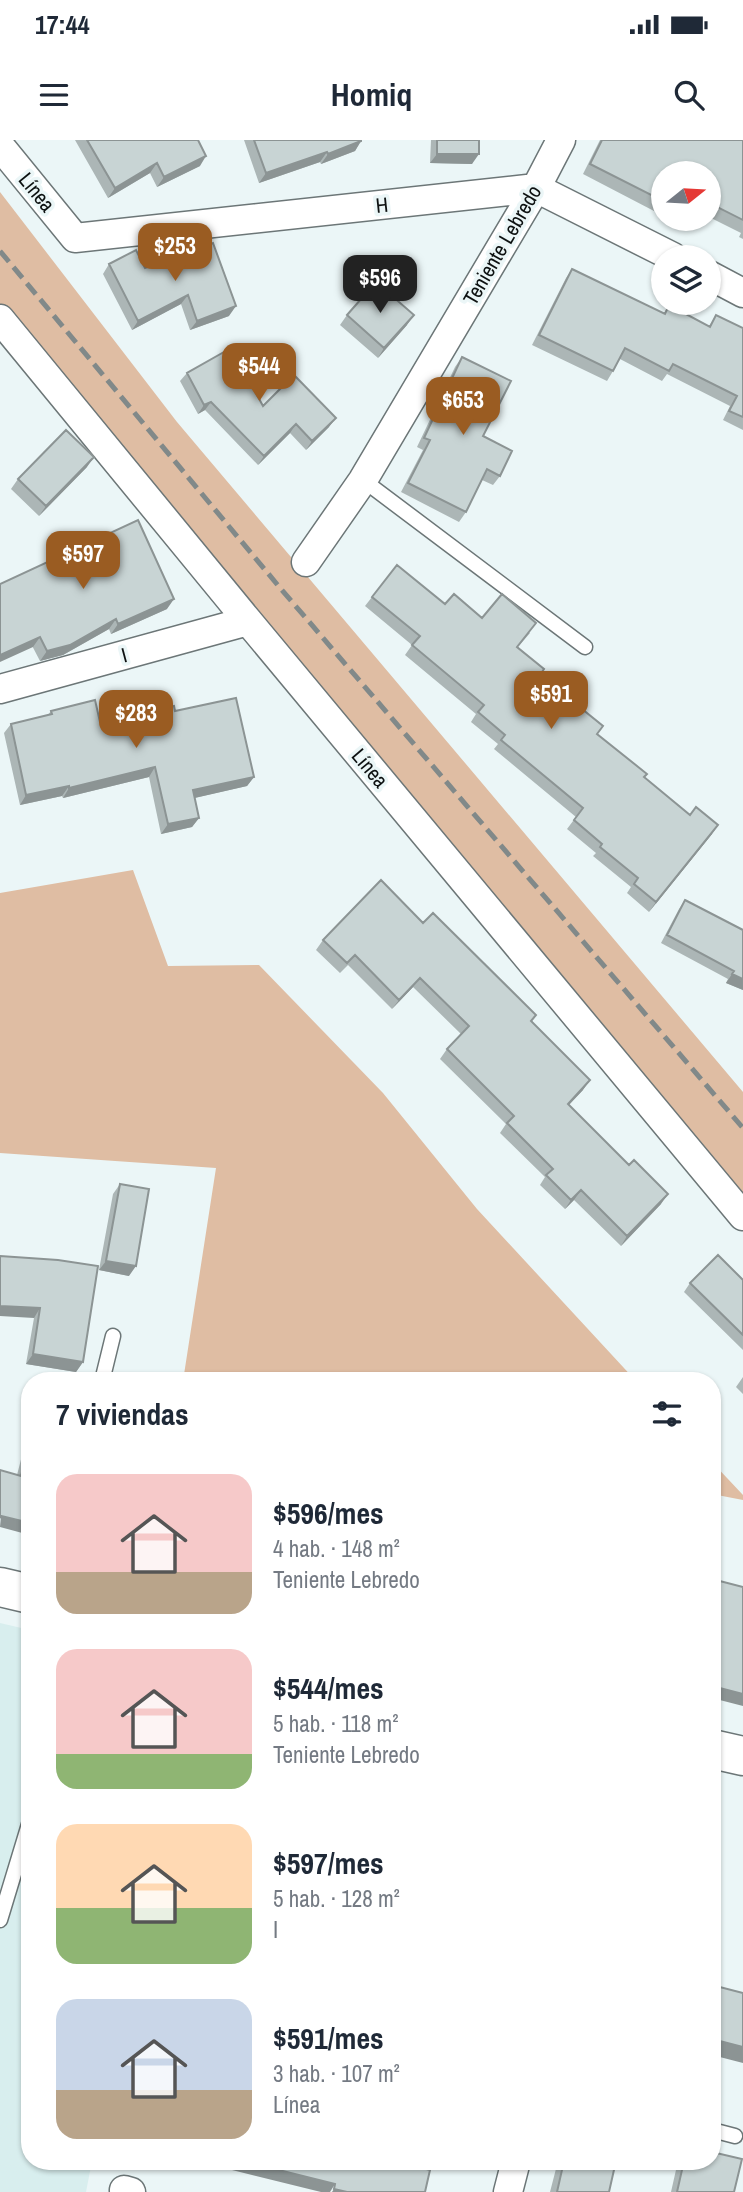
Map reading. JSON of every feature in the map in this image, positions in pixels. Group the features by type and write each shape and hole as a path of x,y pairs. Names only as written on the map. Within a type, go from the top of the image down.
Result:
{"main road":[{"path":"0,1587 21,1592"},
{"path":"721,1751 743,1756"}],"street":[{"name":"Teniente Lebredo","path":"306,562 363,481 536,188 561,140"},
{"name":"Línea","path":"0,146 75,238"},
{"name":"H","path":"75,238 536,188"},
{"path":"536,188 651,246"},
{"path":"721,281 743,293"},
{"name":"Línea","path":"0,319 743,1216"},
{"name":"I","path":"0,689 248,621"},
{"path":"509,2192 514,2170"}],"lane":[{"path":"363,481 585,647"},
{"path":"104,1372 113,1336"},
{"path":"0,1920 21,1851"},
{"path":"721,2132 735,2136"}],"shaded area":[{"path":"0,192 177,422 743,1092 743,1225 0,323"},
{"path":"133,870 168,966 259,965 383,1093 477,1209 628,1372 184,1372 216,1168 0,1153 0,893"},
{"path":"721,1472 743,1495 743,1500 721,1496"},
{"path":"0,1623 21,1628 21,2170 90,2170 86,2192 0,2192"}],"building":[{"path":"87,140 198,140 206,156 164,177 157,163 115,188"},
{"path":"254,140 361,140 361,141 266,173"},
{"path":"437,140 479,140 479,154 437,154"},
{"path":"602,140 743,140 743,220 721,209 721,161 651,161 651,195 590,164"},
{"path":"213,243 236,306 197,321 188,295 138,321 109,264 136,250 145,268"},
{"path":"572,269 651,307 651,315 688,315 710,327 716,315 743,328 743,417 729,411 737,396 673,364 669,371 625,348 613,371 539,335"},
{"path":"376,282 414,315 384,348 347,315"},
{"path":"231,348 263,406 294,375 336,418 312,441 296,424 264,456 211,402 204,405 187,373"},
{"path":"462,357 511,381 483,436 512,451 500,476 487,469 466,512 408,483 430,440 424,438"},
{"path":"66,430 94,457 46,506 18,479"},
{"path":"138,520 174,599 118,624 116,619 70,645 47,651 40,637 0,655 0,584"},
{"path":"397,565 445,604 454,594 482,618 502,594 536,623 517,647 544,669 540,675 603,726 597,734 647,774 644,777 690,815 696,807 718,825 656,902 634,884 638,878 600,847 602,844 574,820 583,808 501,740 505,735 478,712 484,705 412,645 420,636 372,597"},
{"path":"236,698 254,777 193,790 199,818 168,824 155,767 69,788 26,795 11,724 95,700 100,722 174,706 175,711"},
{"path":"381,880 423,923 433,913 536,1015 531,1021 590,1080 568,1104 629,1165 634,1160 668,1194 627,1236 581,1190 571,1200 546,1175 553,1169 507,1123 514,1116 447,1049 469,1026 420,978 399,1000 355,955 347,963 323,940"},
{"path":"685,900 743,930 743,979 732,974 734,971 667,935"},
{"path":"120,1184 149,1189 136,1266 106,1261"},
{"path":"718,1255 743,1280 743,1335 690,1283"},
{"path":"0,1256 98,1266 83,1362 33,1354 40,1308 0,1306"},
{"path":"0,1470 21,1476 21,1521 1,1516 0,1518"},
{"path":"721,1581 743,1587 743,1694 721,1688"},
{"path":"721,1987 743,1993 743,2047 721,2041"},
{"path":"721,2154 742,2159 734,2192 677,2192 682,2170 721,2170"},
{"path":"279,2170 430,2170 425,2192 347,2192 334,2189 335,2184"},
{"path":"562,2170 614,2170 609,2192 557,2192"}],"railway":[{"path":"0,251 281,589 743,1128"}]}
